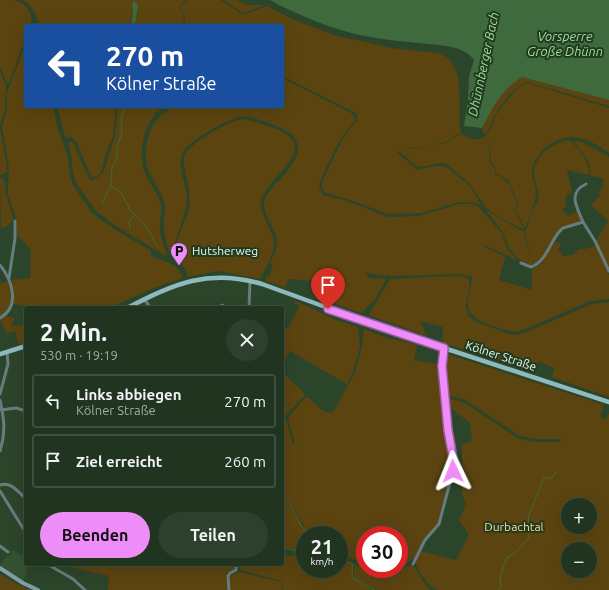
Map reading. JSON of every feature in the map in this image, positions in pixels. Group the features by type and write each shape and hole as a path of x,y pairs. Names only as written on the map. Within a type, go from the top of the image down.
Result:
{"main road":[{"name":"Kölner Straße","path":"131,306 167,288 198,279 217,277 250,281 262,284 362,321 609,402"},
{"path":"0,354 24,347"},
{"path":"0,568 23,583 38,590"}],"street":[{"path":"586,184 579,187 574,196 583,222 595,241 609,271"},
{"path":"9,280 15,238 15,221"},
{"path":"521,263 532,267 535,266 550,250 556,235 563,228 583,222"},
{"path":"0,265 5,271 13,293 12,302 6,313 0,318"},
{"path":"249,306 250,281"},
{"path":"144,299 150,306"},
{"path":"413,564 425,540 439,524 453,471 453,458 448,430 442,366 444,348"},
{"path":"0,394 0,388 8,364 7,352"},
{"path":"0,400 4,418 4,431 0,452"},
{"path":"1,410 16,408 24,410"},
{"path":"0,485 11,485 24,497"},
{"path":"0,491 24,530"},
{"path":"0,546 8,552"},
{"path":"50,566 73,579 85,590"},
{"path":"229,590 228,576 236,570 237,566"}],"shaded area":[{"path":"13,550 24,557 24,566 28,566 24,581 0,565 5,558 12,554 11,552"}],"green space":[{"path":"0,0 18,1 28,9 32,22 32,24 24,24 24,42 9,83 7,83 0,66"},
{"path":"23,0 186,0 179,6 184,18 183,24 135,24 138,5 137,3 133,3 132,24 39,24 32,8"},
{"path":"189,0 221,0 242,14 267,6 294,20 337,36 392,48 437,53 447,58 454,66 458,76 461,132 444,143 435,144 427,150 414,147 397,152 417,170 437,166 448,168 470,186 481,205 463,202 451,204 423,213 388,214 324,192 322,182 340,144 357,121 356,113 284,77 284,24 184,24 185,18 180,6"},
{"path":"224,0 237,0 247,5 265,5 243,13"},
{"path":"24,48 24,108 53,108 57,126 67,154 69,172 73,185 92,213 111,227 151,251 151,256 174,266 183,278 156,287 113,306 24,306 13,304 14,295 12,280 30,278 31,250 17,235 17,221 8,194 9,167 2,127 7,110 7,93"},
{"path":"0,71 6,86 5,109 0,126"},
{"path":"522,77 609,100 609,106 527,82 512,92 503,103 495,114 489,130 484,135 482,128 498,99 509,87"},
{"path":"284,79 351,113 355,117 355,121 338,143 320,181 319,188 323,195 347,201 388,217 419,216 459,204 472,204 479,207 502,234 506,247 517,260 484,245 483,246 505,257 499,280 532,290 532,269 542,262 554,242 561,243 558,252 562,253 563,256 573,255 579,249 596,246 609,275 609,299 590,301 518,332 489,325 475,317 470,312 468,303 472,276 458,274 391,276 364,273 370,278 386,280 374,301 362,313 324,300 328,285 318,281 288,279 285,288 265,281 266,277 269,277 273,265 270,263 276,251 277,238 264,208 264,203 270,191 293,162 297,155 298,147 295,138 287,131 255,118 247,117 240,117 217,126 191,143 182,154 182,175 187,196 187,203 173,252 170,253 164,233 164,200 149,172 146,158 147,143 151,129 162,114 171,108 284,108"},
{"path":"527,83 609,108 609,153 592,142 578,137 559,140 546,147 537,159 532,172 536,195 525,228 516,210 518,204 509,181 496,173 496,168 491,162 490,145 484,137 489,132 496,115 504,104 518,88"},
{"path":"58,108 116,108 113,136 101,172 97,176 93,177 90,174 76,141 71,137 68,138 65,136"},
{"path":"118,108 163,108 156,113 148,126 143,141 142,157 147,176 158,196 161,205 160,232 167,254 166,256 113,224 96,211 76,183 68,144 70,141 73,143 84,168 92,181 103,173 115,137"},
{"path":"241,119 276,129 289,137 294,145 293,154 288,164 265,192 261,201 262,211 272,233 274,242 271,256 260,279 218,271 187,277 186,275 188,274 178,259 176,261 175,254 177,241 188,213 190,197 184,158 192,146 208,134"},
{"path":"0,128 7,167 7,172 2,175 0,175"},
{"path":"461,133 472,139 484,137 489,145 490,162 495,169 495,174 508,182 517,204 515,210 524,229 499,217 485,207 471,185 447,164 441,163 421,167 416,166 399,151 414,148 427,150 435,144 444,144"},
{"path":"569,140 577,147 586,160 589,175 567,170 572,193 567,194 565,202 567,205 562,210 568,216 578,211 581,221 563,227 546,253 537,262 531,265 518,259 508,246 502,231 485,209 519,230 524,231 528,249 532,256 525,231 539,196 535,181 535,166 538,160 548,149"},
{"path":"573,140 584,143 609,157 609,268 596,241 608,221 591,205 601,195 598,192 603,186 603,178 591,176 588,160"},
{"path":"0,177 4,180 13,219 8,226 1,228"},
{"path":"459,276 467,278 470,283 466,306 468,316 477,322 509,334 518,335 591,304 609,302 609,397 552,377 554,368 538,361 535,371 443,343 443,327 420,321 427,336 369,315 390,279"},
{"path":"8,281 11,292 11,301 8,309 0,316 0,284"},
{"path":"296,301 336,320 358,327 360,347 353,371 347,384 290,351 284,362 284,328 287,329 300,306 294,303"},
{"path":"5,316 15,318 11,326 24,324 24,343 19,345 15,331 9,333 6,332 0,320"},
{"path":"364,329 384,337 417,345 414,360 441,365 452,459 451,471 438,523 424,540 413,559 408,562 408,526 356,526 356,560 348,557 348,526 304,526 291,505 284,498 284,374 304,393 304,396 285,416 293,445 295,444 288,419 289,416 305,398 309,398 323,411 330,413 334,411 355,372 362,347"},
{"name":"Durbachtal","path":"447,354 604,405 600,416 606,419 609,413 609,590 437,590 420,573 416,565 416,561 420,551 456,560 468,536 468,532 459,521 466,503 462,495 462,444 472,441 470,423 447,405 447,401 450,399 463,402 519,439 537,442 561,442 561,439 537,439 520,436 464,399 449,396 446,393 443,367 445,355"},
{"path":"284,500 290,506 303,526 296,526 296,550 284,547"},
{"path":"296,555 296,578 348,578 348,562 353,564 353,579 372,590 283,590 281,581 241,570 239,566 284,566 284,556"},
{"path":"354,564 356,565 356,578 408,578 408,566 412,565 427,587 431,590 374,590 354,579"},
{"path":"74,566 235,567 226,574 228,590 108,590 109,576 74,568"},
{"path":"240,572 281,582 282,590 230,590 230,575"},
{"path":"0,574 7,579 30,590 0,590"}],"water":[{"name":"Vorsperre Große Dhünn","path":"270,0 609,0 609,100 522,77 503,93 482,128 464,126 468,100 469,76 474,60 470,55 460,49 448,46 362,36 313,20"},
{"path":"133,3 137,3 138,5 135,24 132,24"}],"waterway":[{"path":"124,108 121,120 122,131 117,149 117,159 112,167 111,184 112,187 121,192 130,210 148,229 157,246"},
{"path":"102,203 111,186"},
{"path":"130,229 129,222 134,216"},
{"path":"499,590 501,586 500,577 507,557 514,554 528,539 530,528 528,517 544,478 552,478 556,471"},
{"path":"284,499 291,506 301,526"},
{"path":"284,548 296,551"},
{"path":"348,562 353,564 353,579 374,590"}],"place":[{"name":"Hutsherweg","path":"179,266"}],"route":[{"path":"328,309 444,348 442,366 448,430 453,458 453,471"}],"water label":[{"name":"Dhünnberger Bach","path":"483,64"}]}
